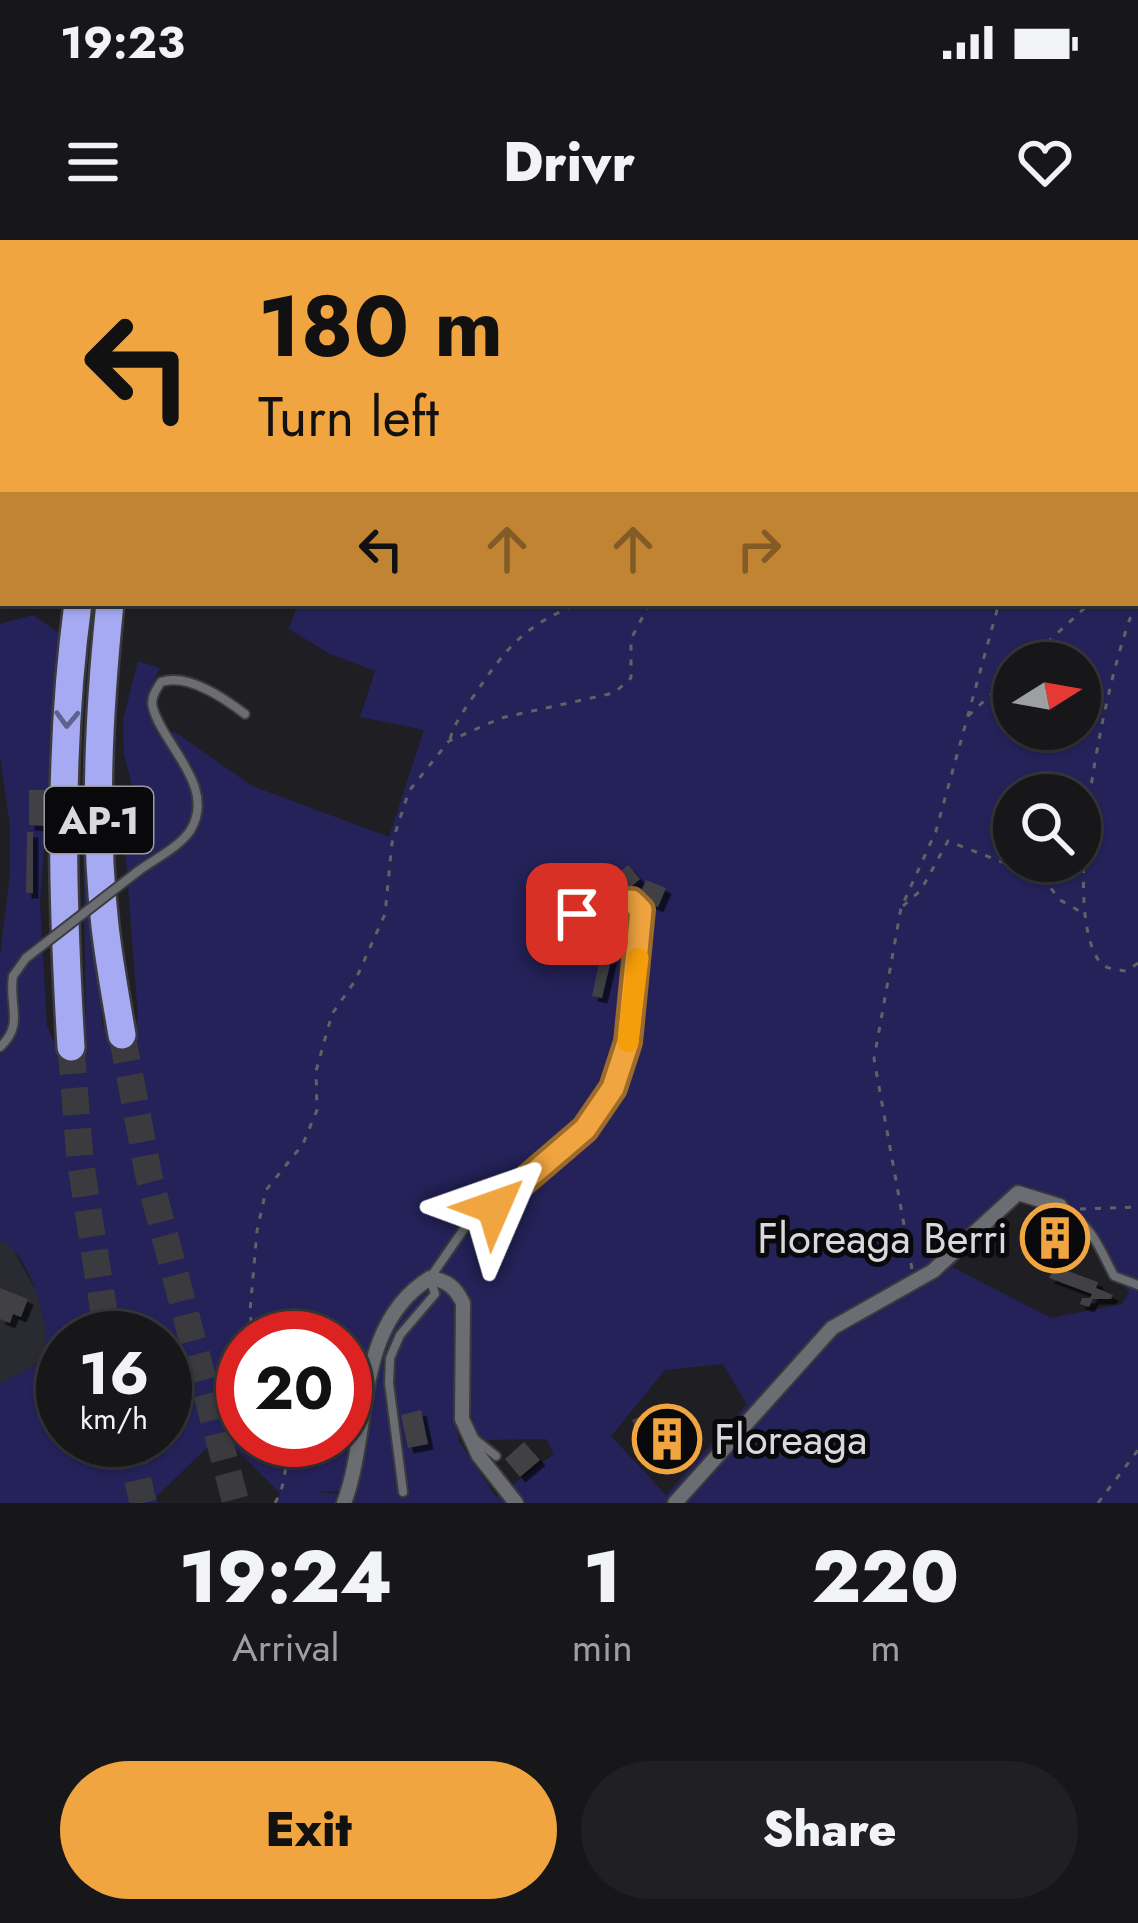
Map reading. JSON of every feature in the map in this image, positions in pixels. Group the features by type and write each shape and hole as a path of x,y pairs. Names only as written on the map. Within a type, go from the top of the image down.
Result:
{"highway":[{"name":"AP-1","path":"71,1047 62,832 69,670 78,606"},
{"name":"AP-1","path":"110,606 100,694 100,841 105,928 122,1035"}],"street":[{"path":"675,1503 832,1328 933,1271 1018,1193 1060,1206"},
{"path":"344,1503 383,1329 410,1291 430,1278 456,1288 463,1304 462,1419 516,1503"}],"lane":[{"path":"0,1047 13,1033 13,976 26,958 190,830 196,802 180,752 153,710 161,682 180,680 223,697 244,714"},
{"path":"403,1492 389,1383 390,1358 400,1335 435,1294 430,1278 453,1240 585,1129 600,1111 624,1063 641,910 632,901 622,901 606,912 577,914"},
{"path":"1060,1206 1095,1234 1114,1276 1138,1286"},
{"path":"470,1437 496,1456"}],"path":[{"path":"253,1311 266,1190 303,1144 317,1110 316,1071 332,1014 355,981 385,914 388,866 409,791 449,741 456,720 507,647 530,626 573,606"},
{"path":"449,741 501,718 614,693 631,678 632,639 648,606"},
{"path":"911,1283 900,1189 874,1059 901,908 936,831 998,606"},
{"path":"1048,642 1087,606"},
{"path":"1135,606 1117,655 1102,723 1086,828 1085,914 1097,960 1110,969 1127,971 1138,962"},
{"path":"967,717 993,693"},
{"path":"901,908 921,890 948,841 1043,878 1060,900 1085,914"},
{"path":"1060,1206 1096,1211 1138,1207"},
{"path":"1098,1503 1138,1450"},
{"path":"275,1503 287,1467"}],"shaded area":[{"path":"297,606 1138,606 1138,1503 351,1503 354,1490 317,1492 340,1494 339,1503 276,1503 280,1493 254,1467 372,1467 372,1311 216,1311 216,1439 192,1462 192,1311 42,1311 22,1261 0,1240 0,956 10,874 10,826 0,757 0,624 33,615 60,634 40,903 47,1026 62,1048 83,1040 86,1029 83,820 102,1023 111,1034 122,1037 132,1032 138,1018 123,820 133,789 124,754 123,720 138,661 160,668 148,702 161,735 175,732 252,786 389,837 424,730 360,717 375,671 328,653 289,629","holes":["1020,1199 1086,1220 1129,1293 1122,1304 1051,1318 952,1267","723,1364 747,1404 666,1495 611,1436 665,1370","454,1406 469,1408 479,1440 546,1439 554,1454 496,1497 459,1441"]},
{"path":"0,1240 10,1245 37,1292 42,1311 36,1311 36,1365 0,1384"},
{"path":"36,1365 36,1467 187,1467 157,1496 157,1503 0,1503 0,1384"}],"building":[{"path":"29,790 46,790 45,826 29,825"},
{"path":"27,832 33,832 33,893 26,893"},
{"path":"628,865 640,879 609,906 590,883 607,869 616,866 621,871"},
{"path":"646,880 666,888 658,907 638,899"},
{"path":"601,954 612,956 602,998 592,996"},
{"name":"Floreaga Berri","path":"1041,1207 1074,1219 1069,1232 1083,1238 1076,1256 1027,1238"},
{"path":"1054,1266 1098,1282 1096,1288 1113,1295 1111,1299 1093,1299 1089,1307 1080,1304 1092,1294 1049,1278"},
{"path":"0,1288 28,1299 21,1317 13,1314 10,1323 0,1319"},
{"path":"421,1410 428,1444 408,1448 401,1415"},
{"name":"Floreaga","path":"648,1413 654,1426 680,1414 695,1445 653,1465 632,1420"},
{"path":"524,1442 540,1460 520,1477 505,1459"}],"tunnel":[{"path":"122,1035 149,1177 236,1503"},
{"path":"71,1047 80,1159 104,1311"},
{"path":"135,1467 143,1503"}],"slow traffic":[{"path":"628,1042 638,958"}],"place":[{"name":"Floreaga Berri","path":"1055,1238"},
{"name":"Floreaga","path":"667,1439"}],"route":[{"path":"494,1207 585,1129 600,1111 624,1063 641,910 632,901 622,901 606,912 577,914"}]}
